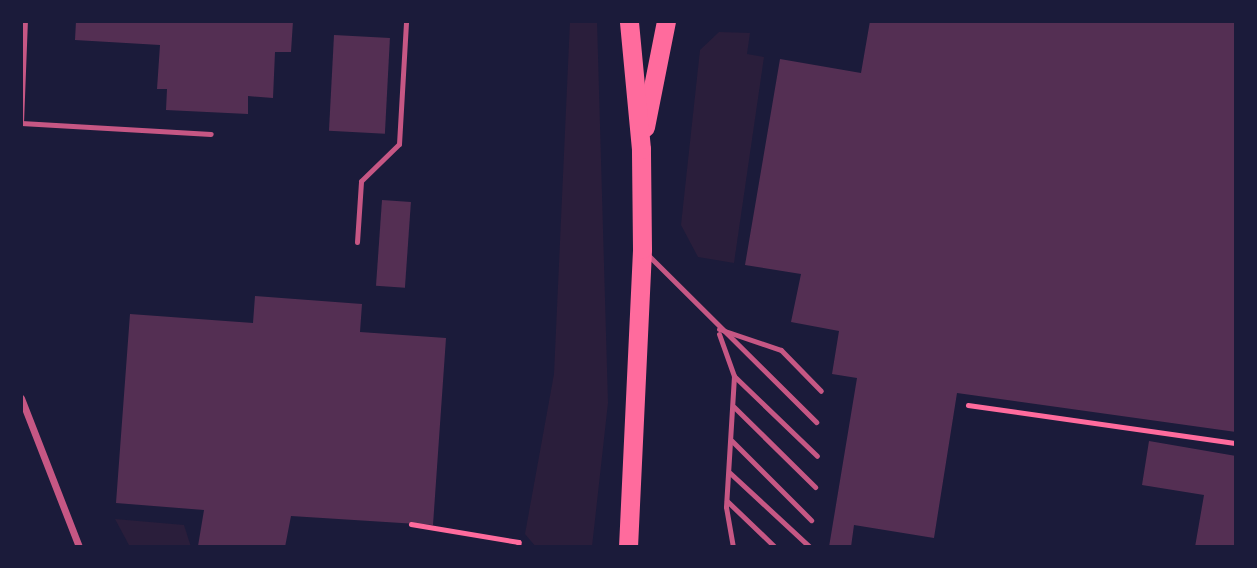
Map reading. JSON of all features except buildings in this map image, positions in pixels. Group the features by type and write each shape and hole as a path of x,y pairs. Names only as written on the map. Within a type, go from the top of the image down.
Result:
{"highway":[{"path":"628,547 642,249 641,149 629,21"},
{"path":"641,149 666,21"}],"street":[{"path":"21,398 79,547"}],"lane":[{"path":"25,21 21,123 211,134"},
{"path":"357,242 360,181 399,144 405,21"},
{"path":"642,249 716,329 816,422"},
{"path":"716,329 734,376 727,500 733,547"},
{"path":"716,329 781,350 821,391"},
{"path":"734,376 817,456"},
{"path":"734,407 815,487"},
{"path":"732,441 811,520"},
{"path":"729,472 810,547"},
{"path":"727,500 775,547"}],"path":[{"path":"968,405 1236,443"},
{"path":"411,524 519,542 519,547"}],"shaded area":[{"path":"570,21 597,21 608,403 592,547 536,547 525,534 554,374"},
{"path":"719,32 750,33 747,54 764,57 734,263 698,257 681,225 700,50"},
{"path":"115,519 184,525 191,547 130,547"}]}
